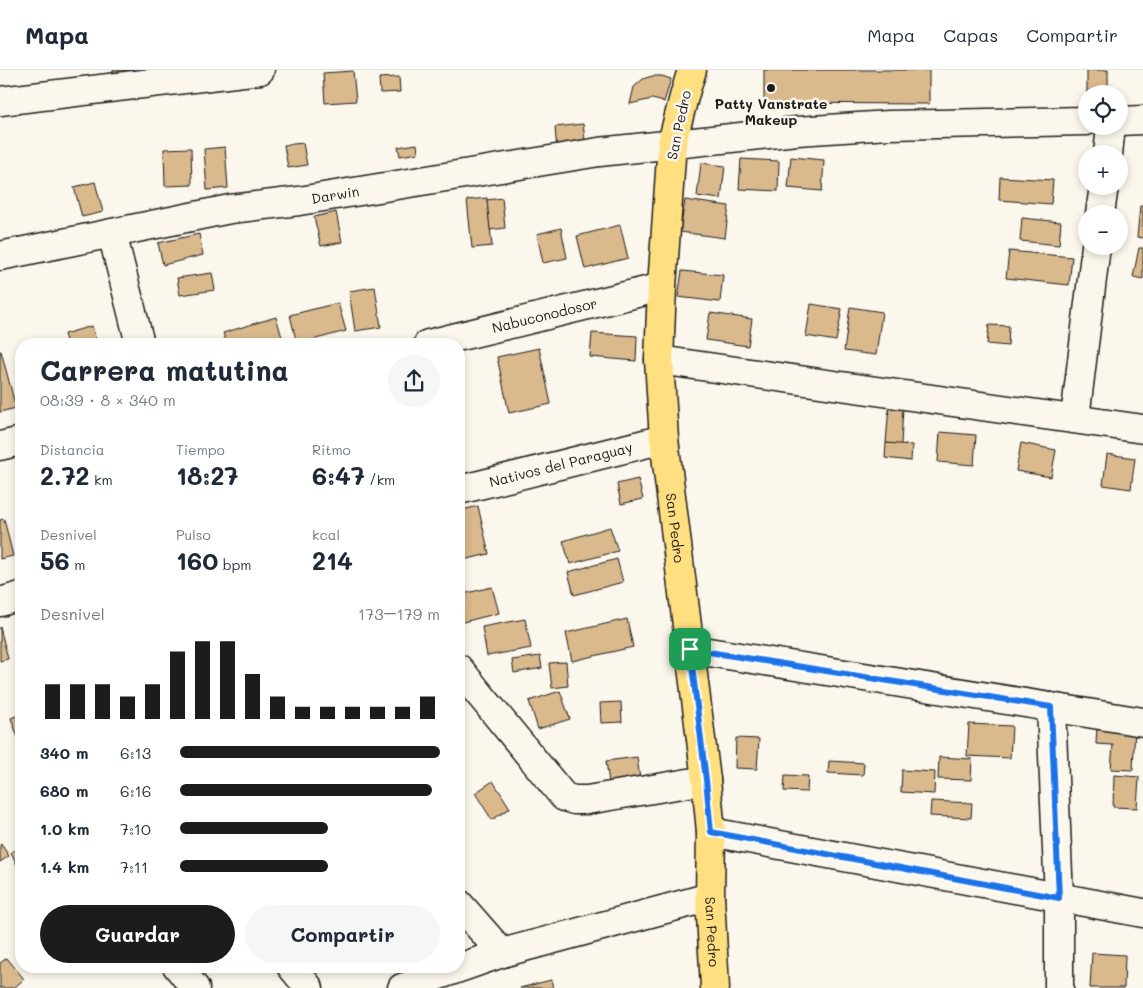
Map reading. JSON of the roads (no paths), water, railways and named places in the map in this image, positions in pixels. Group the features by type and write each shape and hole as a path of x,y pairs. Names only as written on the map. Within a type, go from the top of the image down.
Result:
{"main road":[{"name":"San Pedro","path":"692,70 672,143 659,360 664,439 711,832 710,898 715,988"}],"street":[{"path":"0,101 260,70"},
{"path":"1128,121 1143,120"},
{"name":"Darwin","path":"0,256 230,209 309,200 599,152 798,131 889,125 1078,121"},
{"path":"112,233 138,338"},
{"path":"1075,418 1095,255"},
{"name":"Nabuconodosor","path":"453,338 662,287"},
{"path":"659,360 1143,429"},
{"name":"Nativos del Paraguay","path":"465,489 664,439"},
{"path":"0,446 15,442"},
{"path":"0,602 15,598"},
{"path":"690,649 1143,722"},
{"path":"465,676 564,797 574,800 587,800 706,780"},
{"path":"1051,707 1059,898 1059,988"},
{"path":"711,832 1143,913"},
{"path":"465,966 502,953 710,898"},
{"path":"465,911 502,953"},
{"path":"183,973 195,988"},
{"path":"297,973 309,988"},
{"path":"402,988 445,973"}],"place":[{"name":"Patty Vanstrate Makeup","path":"771,88"}]}
